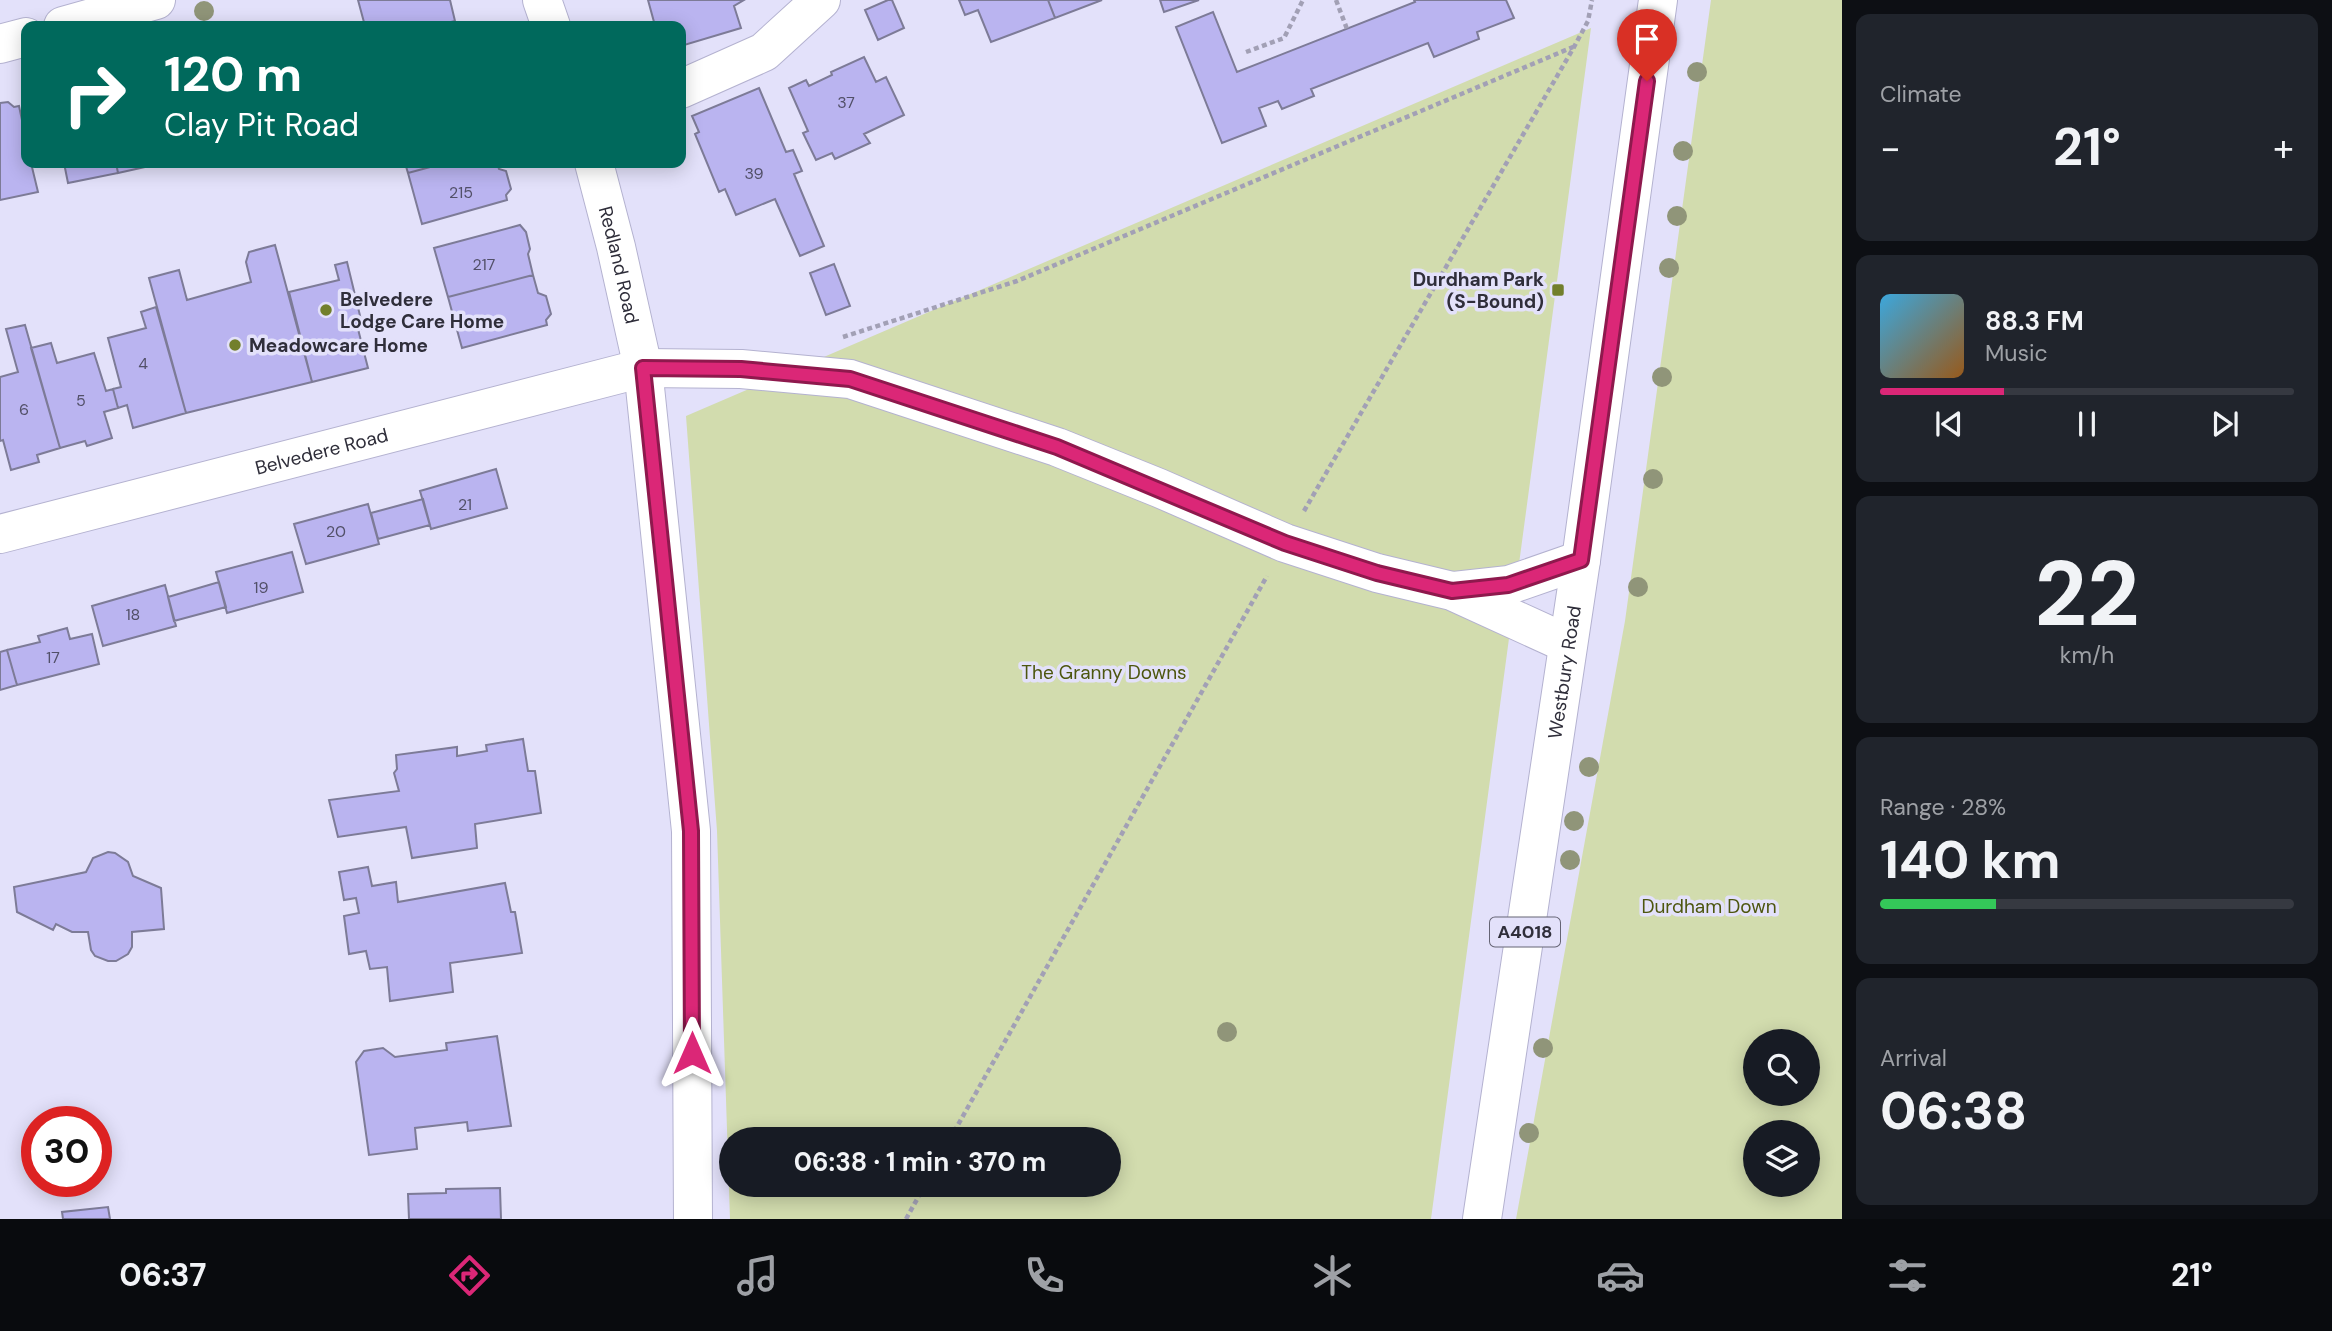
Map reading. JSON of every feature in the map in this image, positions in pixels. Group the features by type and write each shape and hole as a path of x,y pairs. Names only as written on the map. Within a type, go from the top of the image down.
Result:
{"street":[{"path":"81,21 156,0"},
{"path":"542,0 549,21"},
{"path":"686,87 764,52 821,0"},
{"name":"Westbury Road","path":"1482,1219 1569,644 1658,0"},
{"path":"0,44 21,38"},
{"name":"Redland Road","path":"595,168 643,368 691,831 693,1219"},
{"name":"Belvedere Road","path":"0,534 643,368 741,369 850,379 1057,447 1285,543 1377,573 1452,591"},
{"path":"1452,591 1508,585 1581,560"},
{"path":"1452,591 1569,644"}],"path":[{"path":"1246,52 1284,38 1303,0"},
{"path":"1336,0 1347,29"},
{"path":"833,340 1017,281 1574,47"},
{"path":"906,1219 918,1197"}],"green space":[{"name":"Durdham Down","path":"1711,0 1842,0 1842,1219 1516,1219 1625,621"},
{"name":"The Granny Downs","path":"1591,28 1431,1219 730,1219 729,1197 1121,1197 1121,1127 727,1127 717,831 686,416"}],"building":[{"path":"358,0 450,0 455,21 364,21"},
{"path":"648,0 744,0 734,6 741,28 686,44 686,21 654,21"},
{"path":"892,0 904,28 878,40 865,10"},
{"path":"959,0 1048,0 1055,18 991,42 978,10 965,15"},
{"path":"1048,0 1102,0 1055,18"},
{"path":"1160,0 1199,0 1164,12"},
{"path":"1414,0 1506,0 1514,18 1477,32 1479,39 1434,57 1428,43 1311,89 1314,96 1282,109 1278,101 1259,108 1266,126 1222,143 1176,27 1213,12 1237,72 1415,2"},
{"path":"864,57 876,82 886,77 904,115 864,134 870,143 835,159 832,153 816,160 803,133 808,131 789,88 806,80 809,86 832,75 831,72"},
{"path":"759,88 786,152 793,150 802,171 794,174 824,246 800,256 775,199 736,215 725,189 719,192 695,134 699,132 692,116"},
{"path":"8,102 14,107 19,106 21,168 32,168 38,192 0,200 0,103"},
{"path":"65,168 117,168 118,173 68,183"},
{"path":"117,168 140,168 118,173"},
{"path":"406,168 426,168 408,173"},
{"path":"426,168 499,168 506,171 511,189 506,195 507,200 422,224 408,173"},
{"path":"520,225 526,232 533,275 448,297 434,248"},
{"name":"Meadowcare Home","path":"275,245 312,382 186,413 149,278 179,270 187,300 251,282 246,262 249,252"},
{"name":"Belvedere Lodge Care Home","path":"347,262 363,328 358,329 368,368 312,382 289,292 339,280 335,265"},
{"path":"834,264 850,306 826,315 810,273"},
{"path":"533,275 538,293 546,296 551,314 546,320 547,325 462,348 448,297"},
{"path":"156,307 186,413 133,428 127,405 118,408 113,389 121,387 108,338 146,328 141,312"},
{"path":"25,325 60,448 37,455 39,462 11,470 3,440 0,441 0,377 18,372 6,329"},
{"path":"51,343 57,363 94,353 106,391 113,389 118,408 104,412 112,438 87,446 85,441 60,448 31,348"},
{"path":"496,469 507,508 431,529 420,491"},
{"path":"423,499 430,525 378,539 371,513"},
{"path":"368,504 379,544 306,564 294,524"},
{"path":"292,552 303,592 227,613 216,572"},
{"path":"219,582 226,607 174,621 168,597"},
{"path":"165,585 176,626 103,646 92,606"},
{"path":"67,628 70,639 92,634 99,664 17,685 7,650 40,642 38,636"},
{"path":"7,650 17,685 0,690 0,652"},
{"path":"523,739 528,771 535,771 541,813 475,824 477,848 412,858 406,827 338,837 329,800 399,791 394,773 397,769 396,755 457,747 457,756 487,751 486,745"},
{"path":"108,852 115,853 128,862 133,876 161,888 164,929 132,932 132,947 128,954 116,961 95,956 91,950 88,932 72,932 56,924 53,930 17,912 14,887 86,872 93,858"},
{"path":"368,867 372,886 396,882 398,902 505,883 511,912 515,912 522,953 450,963 453,992 390,1001 387,967 370,969 366,951 349,954 344,916 359,913 356,898 344,900 339,872"},
{"path":"497,1036 511,1126 468,1131 467,1122 415,1128 417,1149 369,1155 356,1062 364,1051 383,1048 395,1057 447,1050 446,1043"},
{"path":"500,1188 501,1219 409,1219 408,1194 446,1193 446,1189"},
{"path":"108,1207 110,1219 63,1219 62,1212"}],"place":[{"name":"Durdham Park (S-Bound)","path":"1558,290"},
{"name":"Belvedere Lodge Care Home","path":"326,310"},
{"name":"Meadowcare Home","path":"235,345"}],"route":[{"path":"692,1053 691,831 643,368 741,369 850,379 1057,447 1285,543 1377,573 1452,591 1508,585 1581,560 1647,81"}]}
